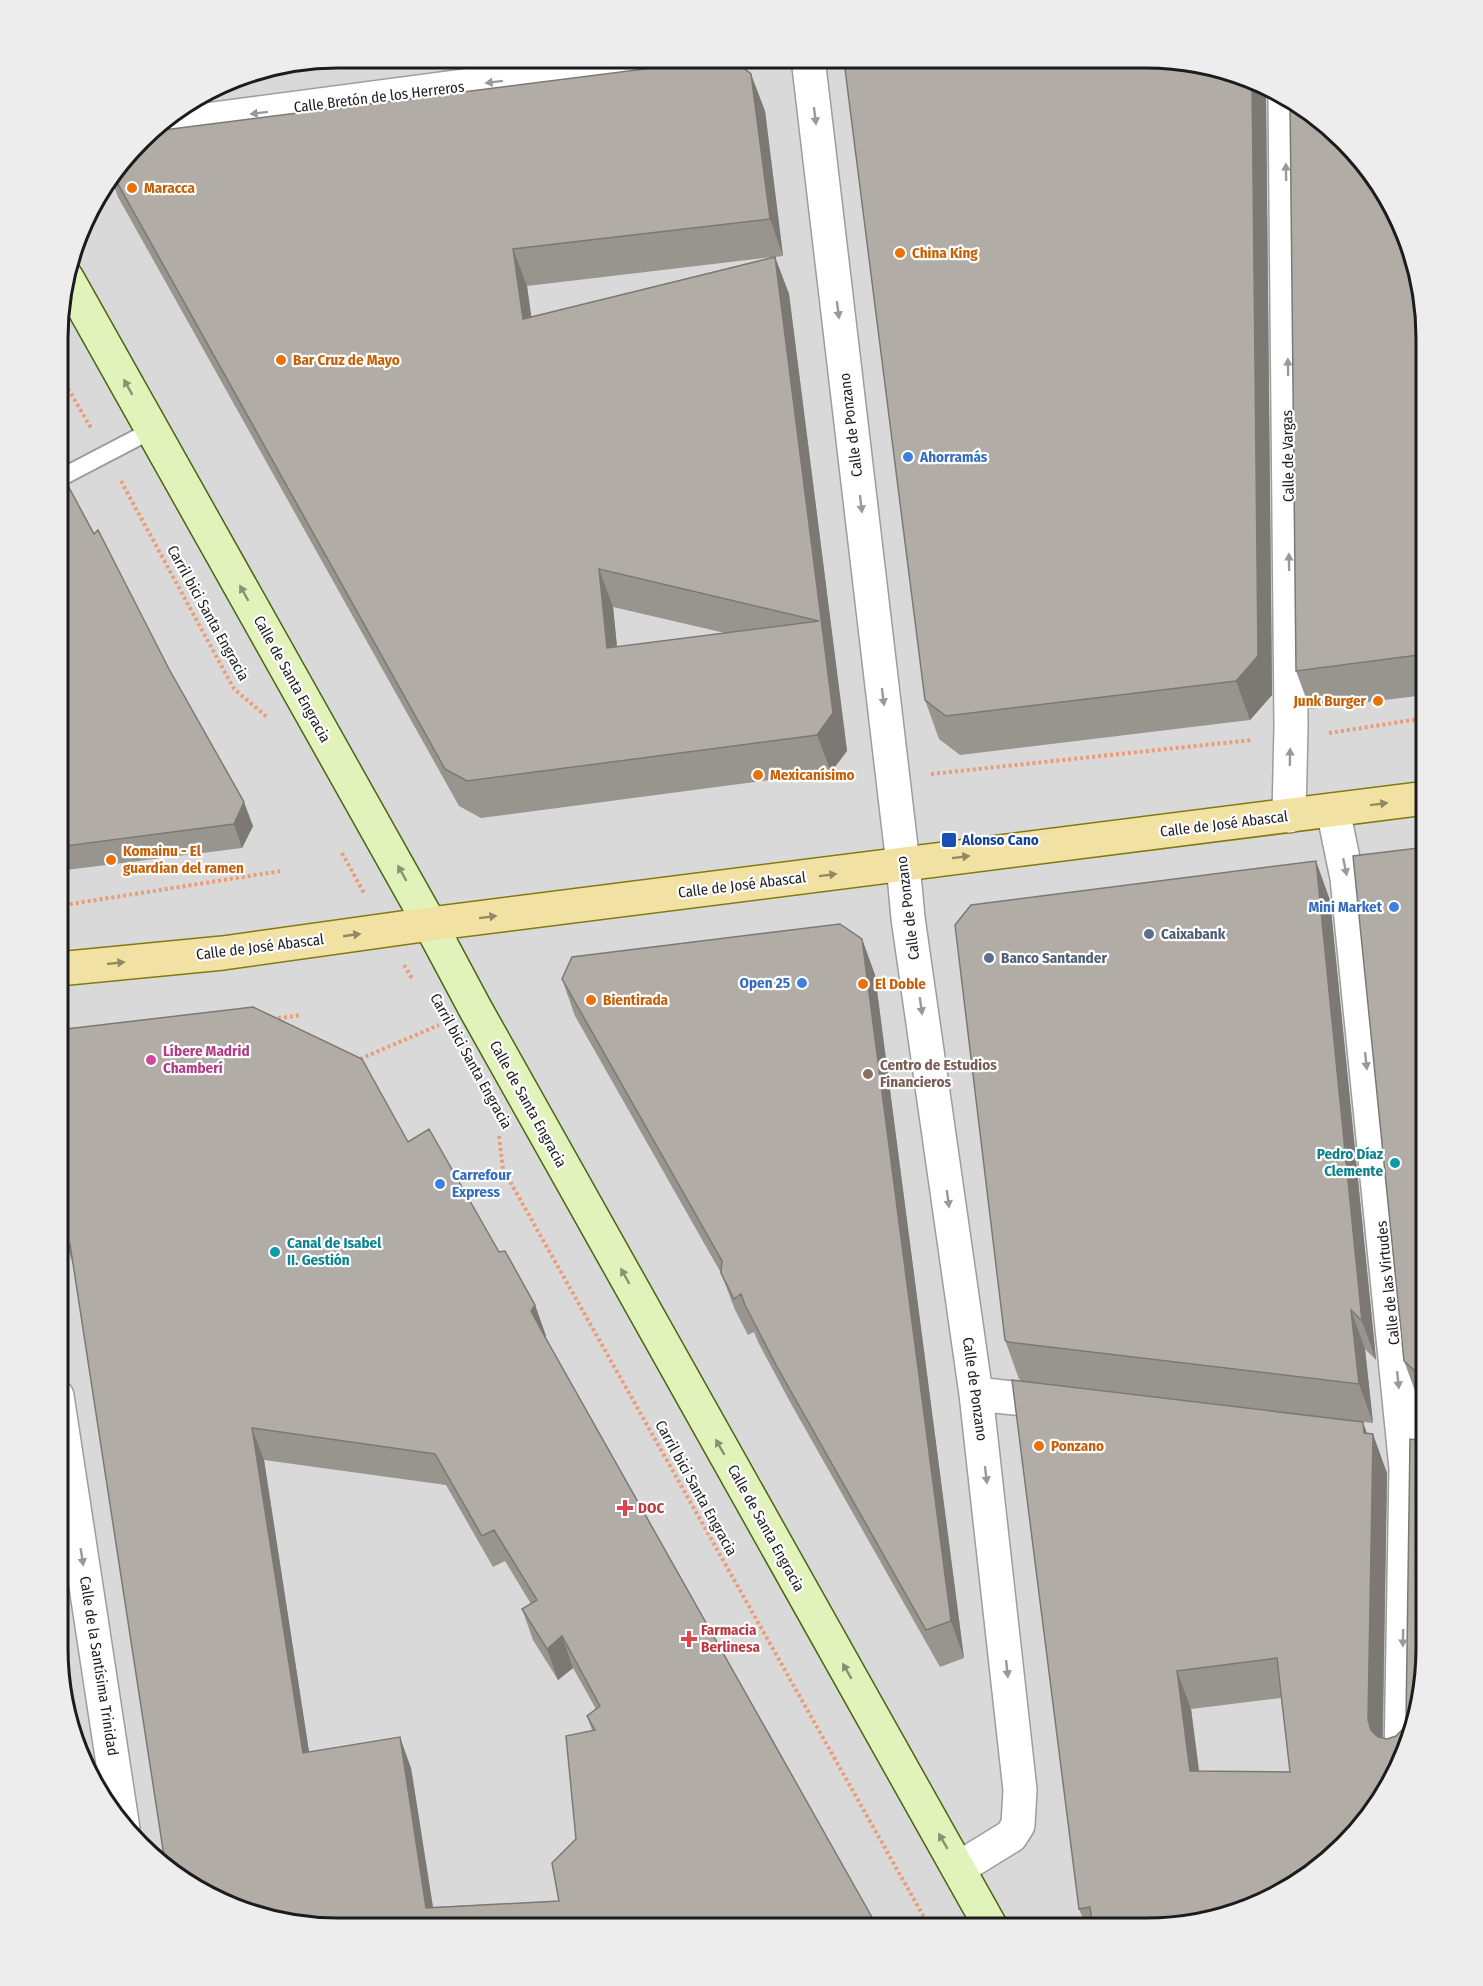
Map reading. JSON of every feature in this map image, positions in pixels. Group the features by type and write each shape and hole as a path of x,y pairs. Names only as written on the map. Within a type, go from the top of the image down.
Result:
{"main road":[{"name":"Calle de Santa Engracia","path":"72,288 986,1918"},
{"name":"Calle de José Abascal","path":"68,968 223,953 430,924 1416,799"}],"street":[{"name":"Calle Bretón de los Herreros","path":"171,124 601,68"},
{"name":"Calle de Ponzano","path":"809,68 908,918 976,1394 1021,1798 1018,1825 1011,1836 959,1868"},
{"name":"Calle de Vargas","path":"1285,106 1291,726 1289,816"},
{"name":"Calle de las Virtudes","path":"1333,810 1347,878 1406,1468 1401,1735"},
{"path":"976,1394 1089,1407"},
{"name":"Calle de la Santísima Trinidad","path":"68,1468 120,1809"}],"lane":[{"path":"68,474 152,430"}],"path":[{"name":"Carril bici Santa Engracia","path":"68,389 234,689 268,718"},
{"path":"1325,733 1416,719"},
{"path":"931,766 931,774 1259,740"},
{"name":"Carril bici Santa Engracia","path":"340,850 417,987"},
{"path":"68,904 281,871"},
{"path":"267,1019 302,1016"},
{"name":"Carril bici Santa Engracia","path":"433,1016 444,1035"},
{"path":"360,1059 439,1025"},
{"name":"Carril bici Santa Engracia","path":"497,1131 501,1139 503,1169 924,1918"}],"shaded area":[{"path":"319,68 1164,68 1216,77 1265,95 1296,113 1324,134 1360,173 1388,218 1401,250 1413,302 1416,337 1416,1649 1410,1701 1396,1750 1161,1918 319,1918 267,1909 218,1891 187,1873 159,1852 123,1813 104,1784 88,1752 77,1719 68,1667 68,319 77,267 95,218 113,187 134,159 173,123 202,104 234,88 267,77"}],"building":[{"path":"652,68 744,68 751,74 770,219 513,249 523,319 775,257 833,713 817,735 467,781 445,769 117,182 134,159 164,130","holes":["599,569 819,621 607,648"]},
{"path":"845,68 1164,68 1216,77 1252,89 1258,656 1236,681 946,716 925,700"},
{"path":"1290,109 1324,134 1349,159 1370,187 1388,218 1406,267 1413,302 1416,337 1416,655 1296,671"},
{"path":"68,486 94,534 98,530 169,669 244,802 234,824 68,846"},
{"path":"1416,848 1416,1372 1404,1361 1353,856"},
{"path":"1316,861 1362,1321 1351,1310 1359,1384 1008,1342 1005,1340 955,925 971,905"},
{"path":"840,924 862,939 951,1621 926,1630 776,1365 741,1294 734,1299 721,1273 722,1261 562,979 572,957"},
{"path":"253,1007 362,1059 408,1142 429,1129 499,1252 505,1251 535,1305 531,1311 545,1337 872,1918 319,1918 267,1909 234,1898 187,1873 164,1856 70,1244 68,1244 68,1029","holes":["252,1428 435,1454 482,1536 494,1530 537,1600 522,1609 547,1649 562,1636 600,1706 587,1716 595,1730 566,1736 576,1839 552,1863 559,1901 426,1908 400,1737 303,1753"]},
{"path":"1012,1380 1363,1422 1364,1433 1373,1434 1368,1720 1371,1730 1378,1737 1387,1739 1396,1736 1403,1728 1395,1752 1379,1784 1349,1827 1324,1852 1296,1873 1249,1898 1216,1909 1164,1918 1092,1918 1090,1907 1079,1909","holes":["1277,1658 1290,1772 1190,1771 1177,1671"]},
{"path":"1410,1439 1416,1440 1416,1649 1413,1684 1406,1719"}],"place":[{"name":"Maracca","path":"132,188"},
{"name":"China King","path":"900,253"},
{"name":"Bar Cruz de Mayo","path":"281,360"},
{"name":"Ahorramás","path":"908,457"},
{"name":"Junk Burger","path":"1378,701"},
{"name":"Mexicanísimo","path":"758,775"},
{"name":"Alonso Cano","path":"949,840"},
{"name":"Komainu - El guardían del ramen","path":"111,860"},
{"name":"Mini Market","path":"1394,907"},
{"name":"Caixabank","path":"1149,934"},
{"name":"Banco Santander","path":"989,958"},
{"name":"Open 25","path":"802,983"},
{"name":"El Doble","path":"863,984"},
{"name":"Bientirada","path":"591,1000"},
{"name":"Líbere Madrid Chamberí","path":"151,1060"},
{"name":"Centro de Estudios Financieros","path":"868,1074"},
{"name":"Pedro Díaz Clemente","path":"1395,1163"},
{"name":"Carrefour Express","path":"440,1184"},
{"name":"Canal de Isabel II. Gestión","path":"275,1252"},
{"name":"Ponzano","path":"1039,1446"},
{"name":"DOC","path":"625,1508"},
{"name":"Farmacia Berlinesa","path":"689,1639"}]}
